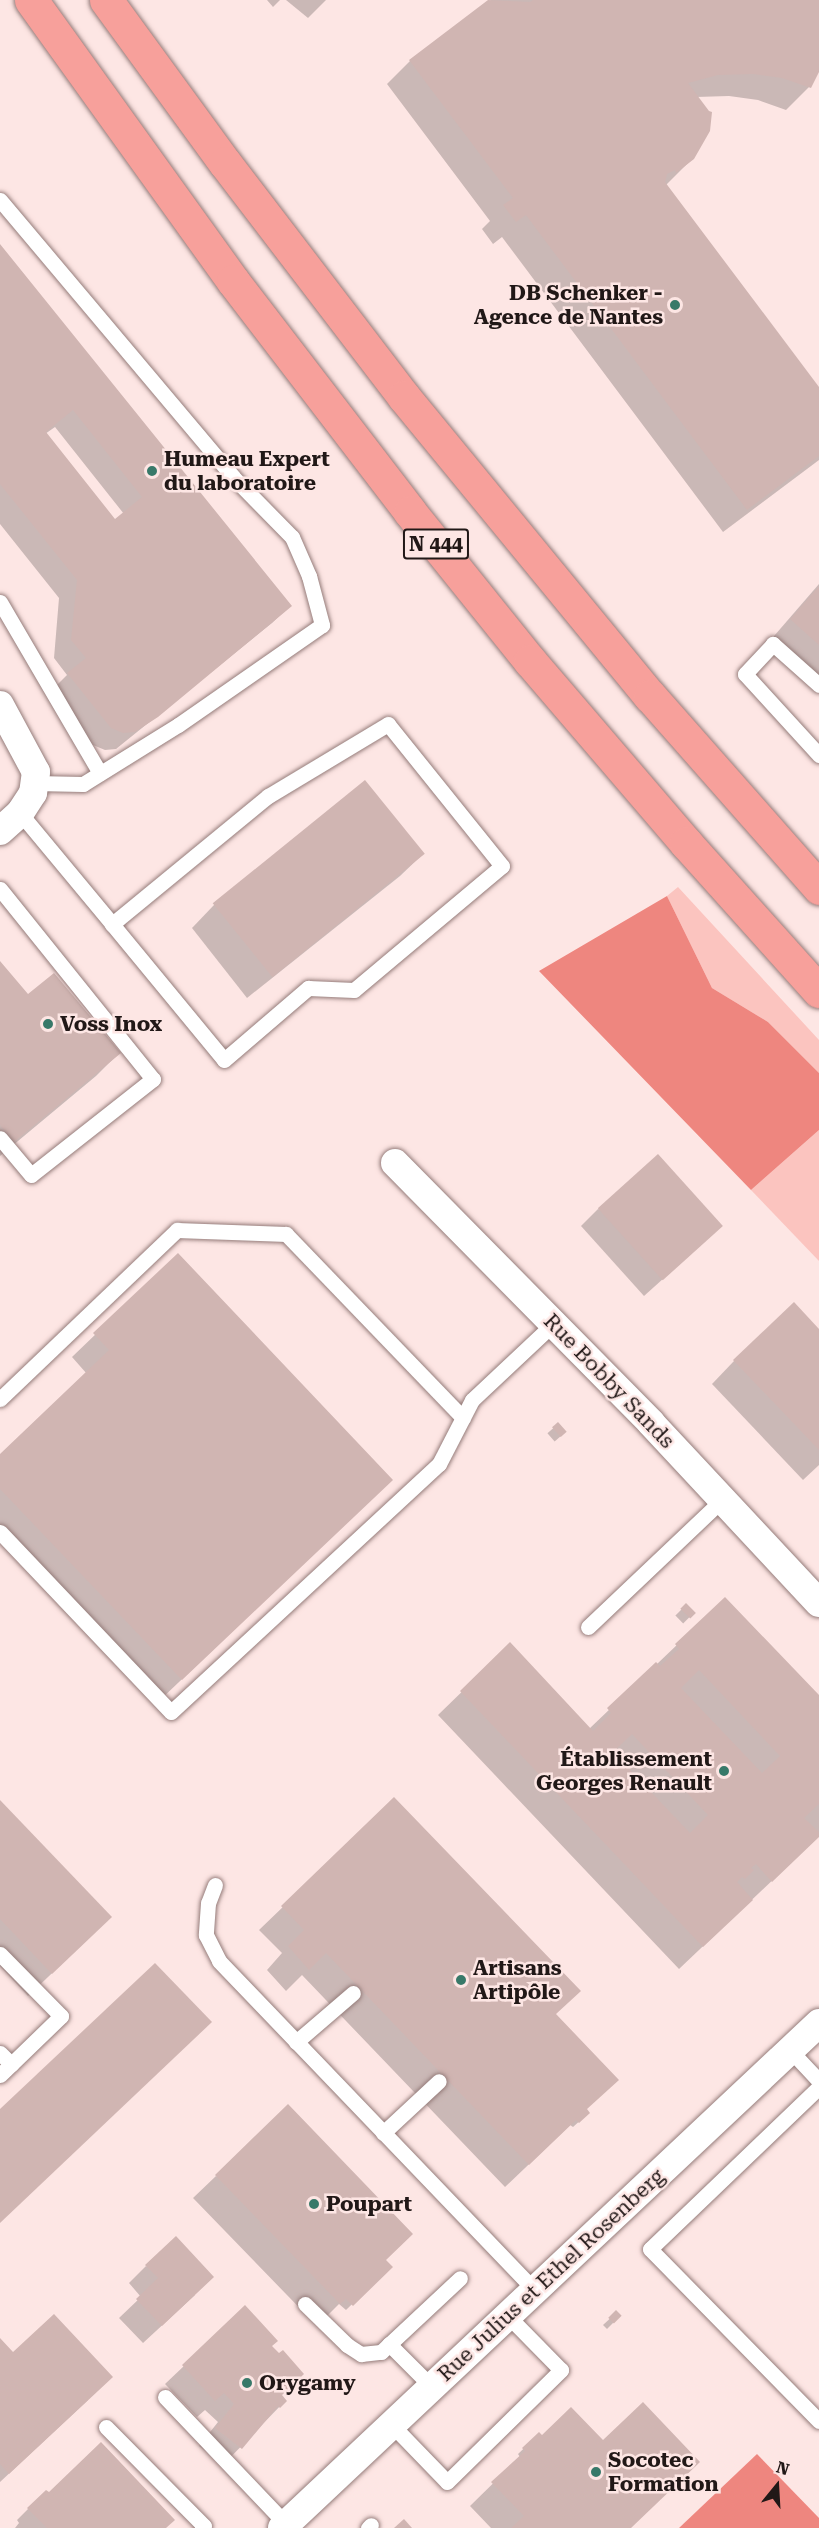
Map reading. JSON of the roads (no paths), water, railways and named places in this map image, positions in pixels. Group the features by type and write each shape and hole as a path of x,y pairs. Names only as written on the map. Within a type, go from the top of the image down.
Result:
{"highway":[{"name":"N 444","path":"31,0 233,281 410,512 530,661 686,843 819,991"},
{"name":"N 444","path":"106,0 231,172 411,406 650,696 819,888"}],"street":[{"path":"0,705 36,772 33,793 10,822"},
{"name":"Rue Bobby Sands","path":"395,1163 553,1324 819,1603"},
{"name":"Rue Julius et Ethel Rosenberg","path":"284,2526 819,2023"}],"lane":[{"path":"0,200 233,477 292,537 309,576 322,625 178,725 83,783 34,783"},
{"path":"0,602 100,773"},
{"path":"819,685 772,644 745,674 819,755"},
{"path":"10,822 112,924 224,1060 308,988 354,990 502,866 388,724 268,796 112,924"},
{"path":"0,889 153,1079 31,1175 0,1138"},
{"path":"0,1399 177,1230 286,1234 463,1418"},
{"path":"0,1532 171,1712 439,1464 472,1400 553,1324"},
{"path":"588,1627 722,1500"},
{"path":"215,1885 208,1903 206,1935 219,1961 535,2291"},
{"path":"0,1954 61,2016 6,2069 0,2053"},
{"path":"296,2042 353,1993"},
{"path":"790,2050 819,2080"},
{"path":"384,2133 439,2081"},
{"path":"819,2086 650,2249 819,2421"},
{"path":"305,2304 347,2345 361,2354 381,2352 460,2278"},
{"path":"392,2425 447,2482 561,2370 508,2316"},
{"path":"389,2344 432,2387"},
{"path":"165,2397 284,2526"},
{"path":"106,2427 204,2526 202,2528"}],"place":[{"name":"DB Schenker - Agence de Nantes","path":"675,305"},
{"name":"Humeau Expert du laboratoire","path":"152,471"},
{"name":"Voss Inox","path":"48,1024"},
{"name":"Établissement Georges Renault","path":"724,1771"},
{"name":"Artisans Artipôle","path":"461,1980"},
{"name":"Poupart","path":"314,2204"},
{"name":"Orygamy","path":"247,2383"},
{"name":"Socotec Formation","path":"596,2472"}]}
